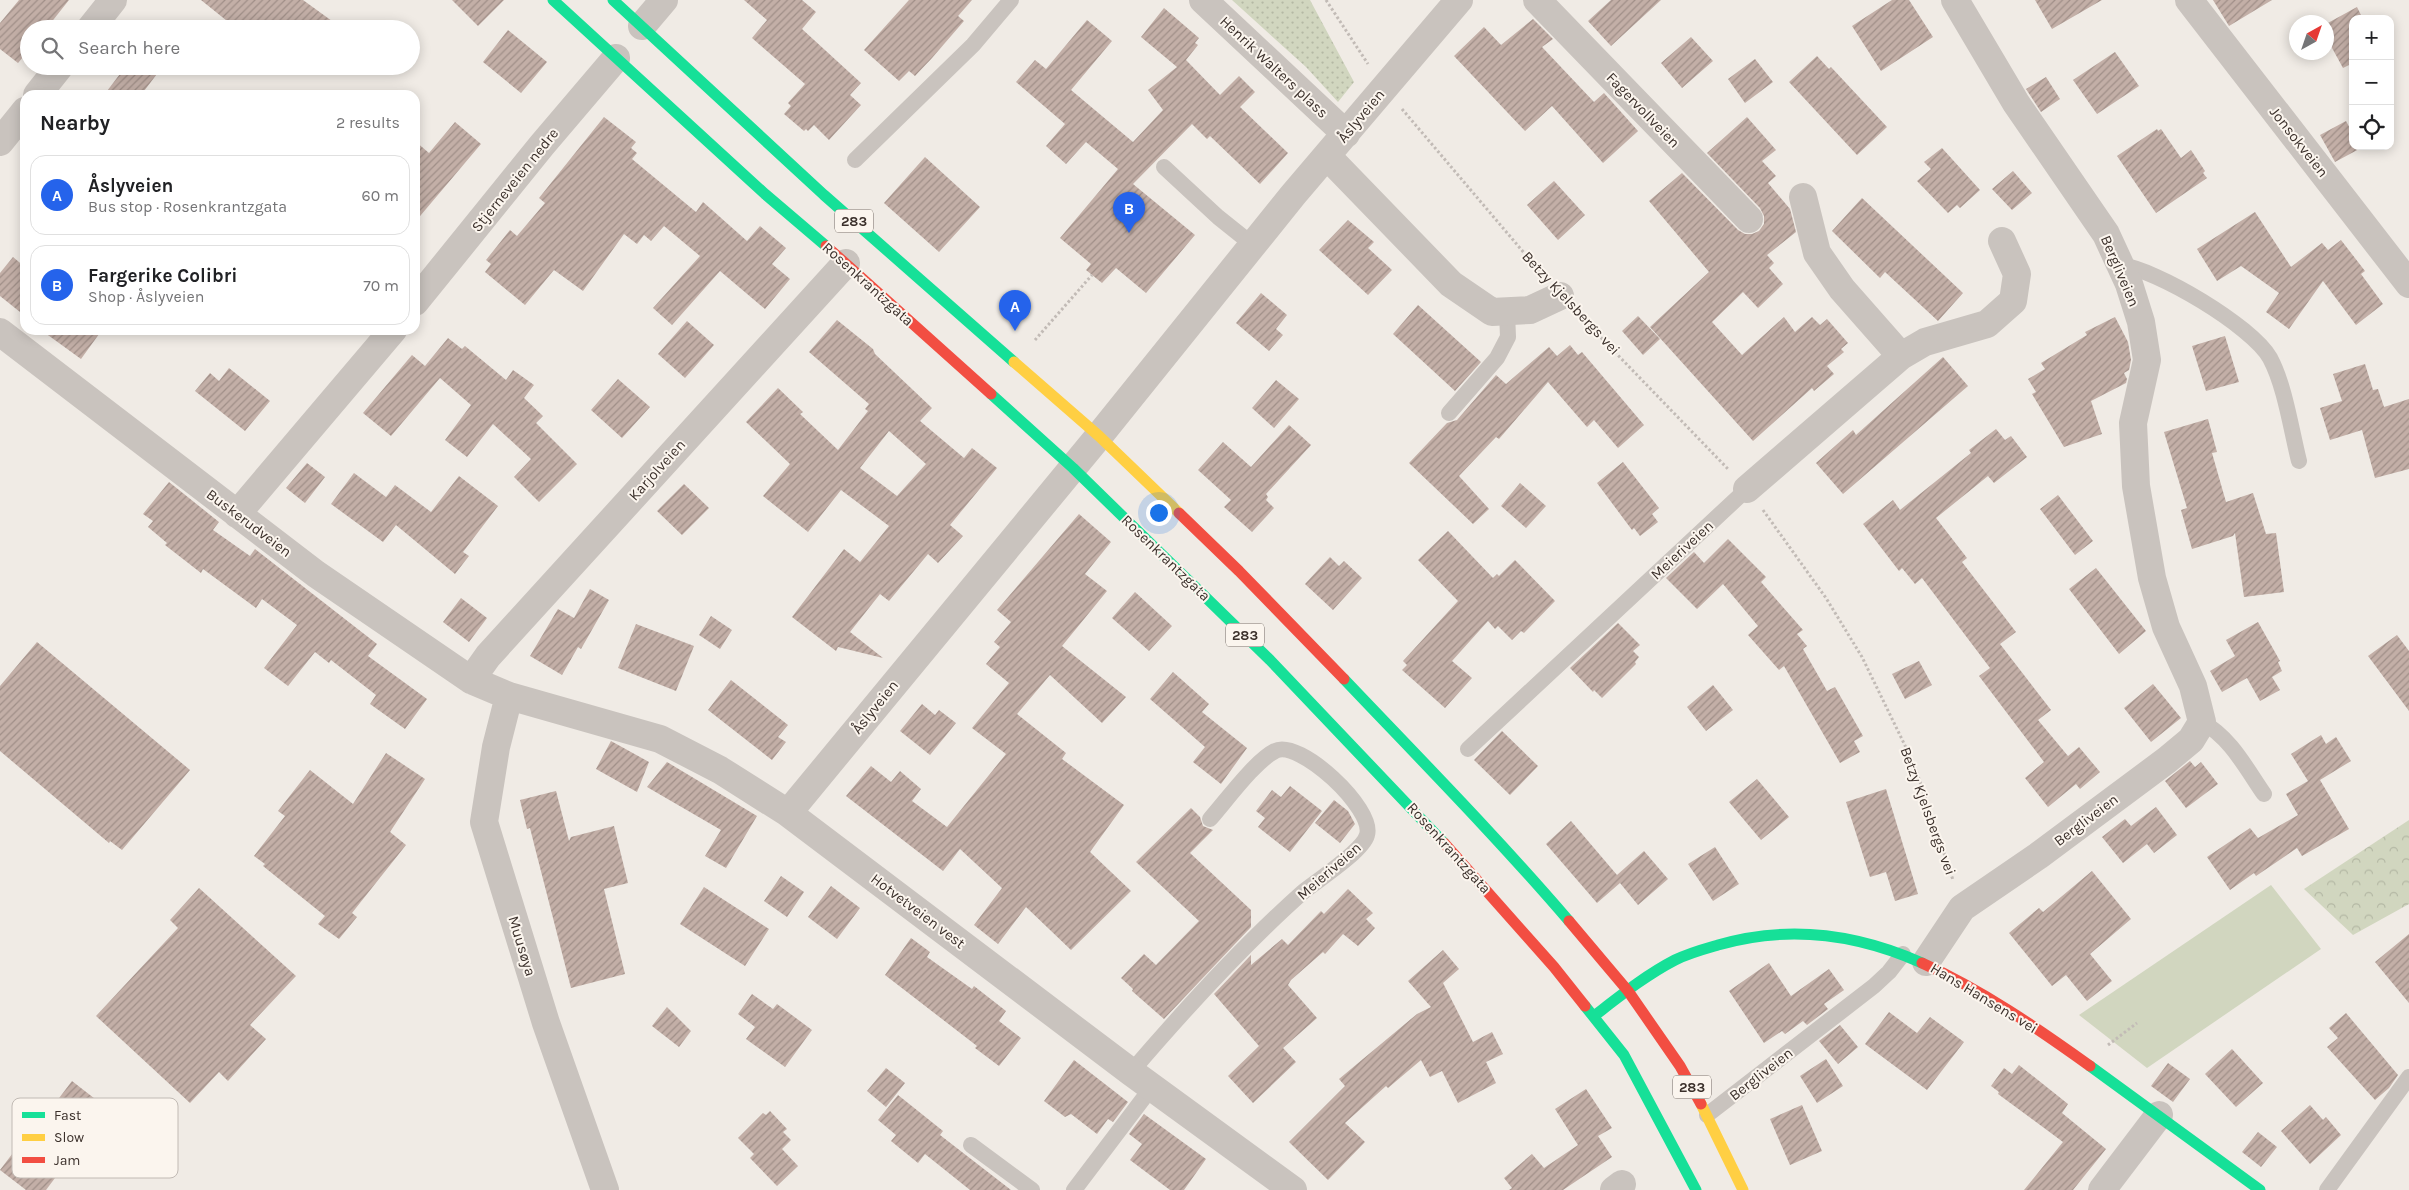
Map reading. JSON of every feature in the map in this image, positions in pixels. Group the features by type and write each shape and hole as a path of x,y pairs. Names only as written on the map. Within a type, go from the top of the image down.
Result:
{"main road":[{"name":"Rosenkrantzgata","path":"554,0 765,194 846,263 1073,468 1270,660 1412,807 1554,967 1624,1055 1696,1190"},
{"name":"283","path":"613,0 824,195 1099,436 1239,570 1439,778 1530,876 1628,991 1671,1051 1707,1115 1743,1190"},
{"name":"Hans Hansens vei","path":"1594,1016 1664,966 1687,954 1735,938 1773,933 1812,934 1848,938 1915,958 1974,988 2089,1066 2260,1190"}],"street":[{"path":"97,20 113,0"},
{"path":"642,26 664,0"},
{"name":"Henrik Walters plass","path":"1203,0 1346,134"},
{"name":"Åslyveien","path":"788,813 1073,468 1253,245 1459,0"},
{"name":"Fagervollveien","path":"1537,0 1749,219"},
{"name":"Bergliveien","path":"1956,0 2016,103 2106,234 2129,284 2141,322 2147,360 2133,423 2136,486 2152,578 2166,627 2193,686 2202,722 2190,740 2167,760 2038,856 1962,908"},
{"name":"Jonsokveien","path":"2189,0 2409,284"},
{"name":"Stjerneveien nedre","path":"420,296 542,145 616,58"},
{"path":"41,90 53,75"},
{"path":"0,142 20,116"},
{"path":"1327,156 1451,284 1492,312 1530,310 1560,296"},
{"path":"1803,197 1817,253 1842,289 1900,356"},
{"name":"Meieriveien","path":"1747,489 1900,356 1925,342 1987,324 2013,301 2017,274 2002,241"},
{"name":"Karjolveien","path":"471,680 488,656 846,263"},
{"name":"Buskerudveien","path":"0,332 237,514 363,607 471,680 509,696"},
{"path":"237,514 389,335"},
{"name":"Hotvetveien vest","path":"509,696 660,739 720,770 788,813 1142,1080 1293,1190"},
{"name":"Muusøya","path":"509,696 496,747 484,822 546,1023 605,1190"},
{"path":"1915,958 1962,908"},
{"path":"2102,1190 2159,1116"}],"lane":[{"path":"855,160 974,45 1011,0"},
{"path":"1164,166 1218,217 1253,245"},
{"path":"2120,265 2135,267 2146,272 2208,306 2233,321 2261,346 2270,358 2278,377 2299,461"},
{"path":"1450,413 1497,358 1508,337 1507,312"},
{"name":"Meieriveien","path":"1468,749 1747,489"},
{"path":"2202,722 2216,729 2226,739 2264,794"},
{"name":"Meieriveien","path":"1074,1190 1142,1080 1172,1024 1222,971 1304,891 1362,845 1368,834 1367,820 1345,790 1313,763 1287,748 1276,750 1260,764 1210,819"},
{"name":"Bergliveien","path":"1707,1115 1874,986 1889,972 1915,958"},
{"path":"2327,1190 2409,1077"},
{"path":"971,1145 1032,1190"}],"path":[{"name":"Betzy Kjelsbergs vei","path":"1326,0 1385,88 1560,296 1747,489 1826,598 1862,657 1914,764 1962,908"},
{"path":"1034,340 1092,275"},
{"path":"2089,1066 2099,1053 2137,1023"}],"green space":[{"path":"1232,0 1310,0 1354,82 1338,102 1306,67"},
{"path":"2409,820 2409,904 2353,935 2304,889"},
{"path":"2271,885 2321,949 2147,1068 2079,1015"}],"building":[{"path":"19,0 69,0 53,20 20,20 20,61 18,63 0,49 0,23"},
{"path":"201,0 303,0 331,20 226,20"},
{"path":"452,0 504,0 478,26"},
{"path":"744,0 802,0 816,12 802,29 861,83 850,95 861,105 829,140 814,125 808,131 806,129 804,131 784,114 791,106 788,103 805,84 752,38 767,20"},
{"path":"909,0 972,0 958,16 964,21 932,58 915,76 909,71 899,81 864,50"},
{"path":"1611,0 1661,0 1611,46 1588,21"},
{"path":"1892,0 1909,0 1933,37 1881,71 1852,26"},
{"path":"2035,0 2102,0 2052,29"},
{"path":"2213,0 2272,0 2229,26"},
{"path":"2357,7 2361,15 2349,15 2349,65 2343,68 2334,52 2334,20"},
{"path":"1164,8 1199,38 1195,43 1198,45 1186,60 1220,95 1239,76 1255,92 1240,107 1288,153 1260,184 1210,136 1207,139 1192,124 1133,184 1195,235 1146,293 1116,268 1102,283 1086,270 1091,264 1060,238 1118,169 1086,142 1066,164 1046,146 1065,124 1016,82 1035,60 1046,69 1087,20 1112,41 1071,90 1133,142 1163,110 1148,90 1177,67 1141,37"},
{"path":"1533,19 1553,39 1542,47 1594,102 1604,93 1638,131 1603,163 1552,106 1525,131 1454,56 1484,27 1501,45"},
{"path":"508,30 547,62 521,93 483,62"},
{"path":"1691,37 1713,61 1682,88 1661,63"},
{"path":"2115,52 2139,86 2097,114 2073,80"},
{"path":"1817,56 1829,69 1831,67 1887,127 1857,155 1789,82"},
{"path":"1755,59 1773,82 1745,103 1728,79"},
{"path":"119,75 156,75 145,90 108,90"},
{"path":"2046,77 2060,99 2041,112 2026,89"},
{"path":"604,117 636,142 631,148 637,153 632,159 696,212 703,202 747,241 760,226 786,248 772,264 790,279 765,309 720,271 672,325 653,308 700,256 664,226 651,241 644,235 637,244 624,234 583,291 554,270 525,305 485,272 491,264 486,260 510,230 517,236 545,203 539,198"},
{"path":"1747,117 1776,150 1762,161 1776,176 1768,183 1790,209 1796,232 1767,255 1774,263 1769,268 1783,284 1758,308 1743,292 1712,322 1742,355 1784,317 1795,332 1812,317 1820,325 1827,319 1848,343 1841,349 1844,352 1827,366 1834,374 1814,391 1812,388 1753,441 1650,327 1709,272 1649,201 1682,173 1738,230 1745,234 1752,234 1759,231 1764,224 1764,216 1760,208 1707,153"},
{"path":"2346,121 2349,127 2349,150 2357,150 2335,162 2320,135"},
{"path":"455,122 481,144 420,216 420,145 429,153"},
{"path":"2157,129 2158,131 2161,129 2181,158 2191,150 2205,171 2203,173 2207,178 2156,213 2117,156"},
{"path":"1942,148 1980,190 1960,208 1957,205 1948,213 1917,181 1931,169 1924,162"},
{"path":"925,157 980,207 939,252 884,203"},
{"path":"2013,171 2032,193 2012,210 1992,189"},
{"path":"1554,181 1585,215 1558,240 1527,205"},
{"path":"1862,198 1963,293 1938,321 1885,272 1880,278 1832,231"},
{"path":"2255,212 2291,267 2322,243 2328,250 2341,240 2365,271 2361,274 2383,304 2356,325 2323,281 2289,329 2266,312 2279,293 2241,266 2217,281 2197,249"},
{"path":"1348,220 1374,242 1368,248 1392,270 1368,295 1319,250"},
{"path":"13,257 20,263 20,312 0,296 0,273"},
{"path":"1261,293 1287,315 1276,329 1283,335 1269,351 1236,323"},
{"path":"1418,305 1481,362 1455,391 1393,334"},
{"path":"1638,316 1660,339 1643,355 1622,331"},
{"path":"2115,317 2128,342 2131,360 2129,370 2124,373 2127,379 2126,383 2091,401 2102,434 2064,447 2032,394 2036,392 2028,379 2045,369 2041,363 2087,335 2085,332"},
{"path":"837,320 873,349 875,354 932,408 920,421 964,458 972,448 997,468 950,525 963,536 938,563 928,554 889,601 880,594 850,632 883,658 838,647 836,651 792,617 844,549 860,562 889,526 841,490 808,532 763,496 790,464 746,422 778,388 803,412 800,414 838,450 868,411 865,409 869,404 809,352","holes":["889,431 926,464 897,496 860,468"]},
{"path":"687,321 714,345 685,378 658,354"},
{"path":"48,335 98,335 81,359"},
{"path":"2225,336 2239,382 2206,391 2192,346"},
{"path":"448,338 462,349 465,346 506,380 513,370 534,385 524,398 543,416 536,423 577,464 539,502 514,477 531,459 493,424 467,457 445,440 471,405 440,378 391,436 363,413 412,355 425,366"},
{"path":"1570,345 1578,355 1582,352 1644,425 1618,448 1594,420 1587,427 1548,382 1499,439 1496,437 1459,476 1489,509 1473,524 1409,463 1447,423 1457,420 1496,375 1506,384 1549,347 1557,356"},
{"path":"1943,357 1968,386 1843,494 1816,463 1853,430 1856,435"},
{"path":"2365,364 2373,390 2378,389 2384,407 2409,399 2409,469 2375,478 2362,430 2330,440 2320,408 2342,401 2333,374"},
{"path":"229,368 270,401 245,431 195,391 210,373 219,381"},
{"path":"618,379 650,407 622,438 591,410"},
{"path":"1276,380 1299,399 1274,428 1252,408"},
{"path":"2208,419 2217,452 2212,453 2226,502 2253,493 2266,534 2276,533 2284,592 2244,597 2235,533 2233,536 2192,549 2181,510 2187,508 2164,432"},
{"path":"1289,425 1311,445 1266,494 1268,497 1266,500 1274,508 1252,532 1224,507 1231,500 1198,470 1223,442 1251,467"},
{"path":"1996,429 2005,440 2011,436 2027,457 1994,483 1988,476 1936,518 1967,558 1962,562 2016,632 2000,644 2051,710 2038,720 2068,756 2079,747 2100,772 2080,789 2076,784 2048,807 2025,778 2044,762 1979,676 1990,668 1922,578 1915,584 1902,568 1899,571 1863,524 1893,500 1900,510 1971,453 1969,450"},
{"path":"1623,462 1659,508 1652,514 1658,522 1640,536 1634,528 1632,530 1597,483"},
{"path":"307,463 325,477 305,503 286,488"},
{"path":"354,473 386,497 395,485 431,512 459,476 498,506 463,552 469,556 455,574 396,525 383,542 331,504"},
{"path":"169,482 219,522 213,530 250,556 255,549 377,644 368,656 427,699 405,729 370,704 376,695 331,660 329,663 315,652 288,686 264,668 297,625 262,599 256,608 203,569 201,573 165,545 167,543 148,527 153,521 143,514"},
{"path":"1520,483 1546,506 1526,528 1501,506"},
{"path":"684,484 709,508 682,535 657,511"},
{"path":"2058,495 2093,541 2075,555 2040,509"},
{"path":"1079,514 1111,542 1085,574 1107,591 1062,646 1126,697 1102,723 1050,675 1017,714 1066,753 1062,759 1124,805 1090,852 1131,891 1071,950 1026,907 998,944 974,925 1002,888 960,849 943,871 846,796 871,766 891,782 900,771 921,789 912,801 947,827 1006,754 972,728 1009,683 986,664 1000,647 994,642 1011,622 997,610"},
{"path":"1448,531 1493,578 1497,574 1499,576 1515,560 1555,601 1524,633 1521,631 1512,640 1498,626 1495,629 1488,621 1452,661 1472,678 1445,708 1402,670 1407,665 1403,661 1458,601 1418,560"},
{"path":"1728,539 1766,577 1761,582 1803,630 1797,634 1807,646 1803,649 1827,691 1835,687 1863,736 1854,741 1860,752 1840,763 1784,666 1779,670 1748,635 1758,626 1723,584 1697,609 1666,578 1694,552 1704,563"},
{"path":"1330,557 1339,566 1344,561 1362,578 1333,610 1305,584"},
{"path":"2096,568 2146,631 2119,654 2069,589"},
{"path":"590,589 609,600 581,649 578,647 562,675 530,656 558,609 574,618"},
{"path":"1135,592 1172,626 1149,651 1112,618"},
{"path":"461,598 487,618 469,642 443,622"},
{"path":"711,616 732,630 720,649 699,635"},
{"path":"2258,622 2280,661 2278,662 2282,671 2272,677 2280,690 2260,701 2247,678 2222,692 2210,671 2235,656 2226,640"},
{"path":"1618,623 1640,645 1633,651 1639,657 1635,662 1636,664 1602,698 1594,690 1593,692 1570,668"},
{"path":"636,624 694,646 676,691 618,668"},
{"path":"2397,635 2409,651 2409,711 2368,656"},
{"path":"37,642 190,770 122,850 110,841 109,843 0,751 0,686"},
{"path":"1919,661 1932,685 1905,699 1892,674"},
{"path":"1173,672 1209,704 1202,712 1247,748 1221,784 1193,762 1205,747 1150,699"},
{"path":"731,680 788,725 778,737 786,742 772,760 708,710"},
{"path":"2153,684 2181,718 2151,742 2124,708"},
{"path":"1713,685 1733,710 1706,731 1687,707"},
{"path":"922,704 935,715 939,710 956,723 930,755 900,731"},
{"path":"1502,731 1538,766 1510,795 1474,760"},
{"path":"2321,735 2326,744 2336,737 2351,761 2320,780 2349,829 2302,856 2297,848 2256,876 2254,873 2230,890 2207,857 2250,828 2258,838 2298,815 2286,794 2308,781 2291,754"},
{"path":"611,741 649,762 637,792 596,769"},
{"path":"386,753 425,779 390,832 406,845 352,913 357,917 339,939 318,924 325,916 263,866 265,864 254,856 285,816 278,811 310,770 353,804"},
{"path":"2190,761 2195,767 2201,762 2218,784 2186,808 2165,781"},
{"path":"667,762 757,816 726,868 705,856 721,830 647,787"},
{"path":"1757,779 1789,817 1761,840 1729,802"},
{"path":"1290,786 1322,811 1290,852 1258,827 1265,818 1256,811 1272,790 1281,797"},
{"path":"1886,789 1918,894 1895,901 1886,872 1870,877 1846,802"},
{"path":"556,791 569,841 571,837 614,826 628,883 604,889 625,974 571,988 530,828 527,829 520,800"},
{"path":"1334,800 1348,811 1355,824 1340,843 1315,823"},
{"path":"2156,807 2177,835 2154,853 2147,844 2123,863 2102,837 2125,819 2131,826"},
{"path":"1191,808 1200,817 1203,826 1213,830 1190,853 1251,910 1251,927 1164,1019 1132,991 1133,989 1121,978 1144,954 1156,965 1199,921 1136,862"},
{"path":"1571,821 1617,875 1644,851 1668,879 1638,905 1620,883 1597,903 1546,844"},
{"path":"1715,847 1739,884 1713,901 1688,864"},
{"path":"2092,871 2131,919 2090,954 2112,981 2087,1001 2066,975 2052,986 2009,933 2039,908 2043,912"},
{"path":"781,876 804,892 787,917 764,901"},
{"path":"831,886 860,908 837,939 808,917"},
{"path":"704,887 769,929 745,966 680,924"},
{"path":"199,888 296,976 250,1025 266,1039 228,1081 219,1072 190,1103 96,1016 178,928 170,920"},
{"path":"1348,889 1373,913 1366,919 1375,928 1358,946 1343,934 1325,954 1323,952 1291,980 1288,985 1317,1018 1283,1048 1296,1062 1253,1103 1228,1076 1259,1046 1214,994 1251,955 1251,965 1282,939 1288,945 1321,911 1324,914"},
{"path":"2409,934 2409,1003 2375,962"},
{"path":"911,938 930,952 927,957 972,989 974,986 1006,1011 999,1021 1021,1038 999,1066 975,1048 977,1046 885,975"},
{"path":"1443,950 1459,969 1443,983 1473,1042 1492,1032 1503,1054 1486,1062 1496,1083 1458,1103 1442,1071 1430,1077 1421,1060 1388,1088 1386,1086 1345,1123 1365,1142 1328,1180 1289,1142 1345,1086 1339,1079 1417,1014 1431,1007 1408,981"},
{"path":"1769,963 1791,996 1829,969 1844,990 1824,1004 1828,1009 1807,1025 1803,1021 1785,1034 1782,1031 1764,1043 1729,991"},
{"path":"752,994 773,1009 777,1004 812,1030 785,1067 746,1039 755,1027 738,1014"},
{"path":"667,1007 691,1031 679,1047 652,1026"},
{"path":"1889,1012 1917,1033 1930,1017 1964,1042 1927,1090 1865,1044"},
{"path":"2346,1013 2398,1075 2389,1088 2375,1100 2327,1047 2338,1038 2329,1028"},
{"path":"1840,1025 1858,1047 1838,1064 1819,1041"},
{"path":"2232,1049 2263,1083 2236,1107 2205,1074"},
{"path":"1826,1059 1843,1086 1817,1103 1800,1076"},
{"path":"1074,1060 1128,1102 1113,1122 1108,1119 1097,1134 1071,1114 1065,1117 1044,1101"},
{"path":"2168,1063 2190,1079 2173,1102 2151,1086"},
{"path":"2019,1065 2068,1104 2062,1113 2106,1149 2073,1190 2024,1190 2063,1142 1998,1094 1999,1092 1991,1086 2004,1068 2012,1074"},
{"path":"886,1068 905,1083 886,1107 867,1091"},
{"path":"72,1081 94,1098 59,1098"},
{"path":"1586,1089 1612,1128 1598,1136 1612,1157 1563,1190 1509,1190 1512,1188 1504,1178 1532,1154 1544,1168 1578,1145 1555,1109"},
{"path":"898,1095 943,1131 940,1135 1011,1190 970,1190 925,1154 918,1163 891,1141 896,1135 878,1120"},
{"path":"1802,1105 1822,1151 1790,1165 1770,1119"},
{"path":"2310,1105 2323,1120 2326,1117 2341,1135 2310,1164 2281,1131"},
{"path":"770,1111 787,1129 783,1132 791,1140 782,1149 798,1166 777,1186 750,1158 754,1154 738,1138 763,1113 766,1115"},
{"path":"1144,1114 1206,1159 1184,1190 1170,1190 1130,1160 1142,1144 1129,1134"},
{"path":"2258,1132 2277,1147 2261,1167 2242,1152"},
{"path":"12,1154 12,1178 55,1178 46,1190 26,1190 0,1170"}],"traffic: fast":[{"path":"553,0 765,194 826,246"},
{"path":"613,0 824,195 1014,362"},
{"path":"991,394 1073,468 1270,660 1444,843"},
{"path":"1344,679 1486,829 1569,921"},
{"path":"1594,1016 1643,979 1675,960 1718,945 1744,939 1796,934 1847,939 1872,945 1922,963"},
{"path":"1585,1006 1624,1055 1696,1190"},
{"path":"2090,1066 2260,1190"}],"traffic: slow":[{"path":"1014,362 1099,436 1179,513"},
{"path":"1701,1104 1743,1190"}],"traffic: jam":[{"path":"826,246 991,394"},
{"path":"1179,513 1239,571 1344,679"},
{"path":"1444,843 1554,967 1585,1006"},
{"path":"1569,921 1628,991 1680,1066 1701,1104"},
{"path":"1922,963 1988,997 2090,1066"}],"place":[{"name":"Fargerike Colibri","path":"1129,233"},
{"name":"Åslyveien","path":"1015,331"}]}
